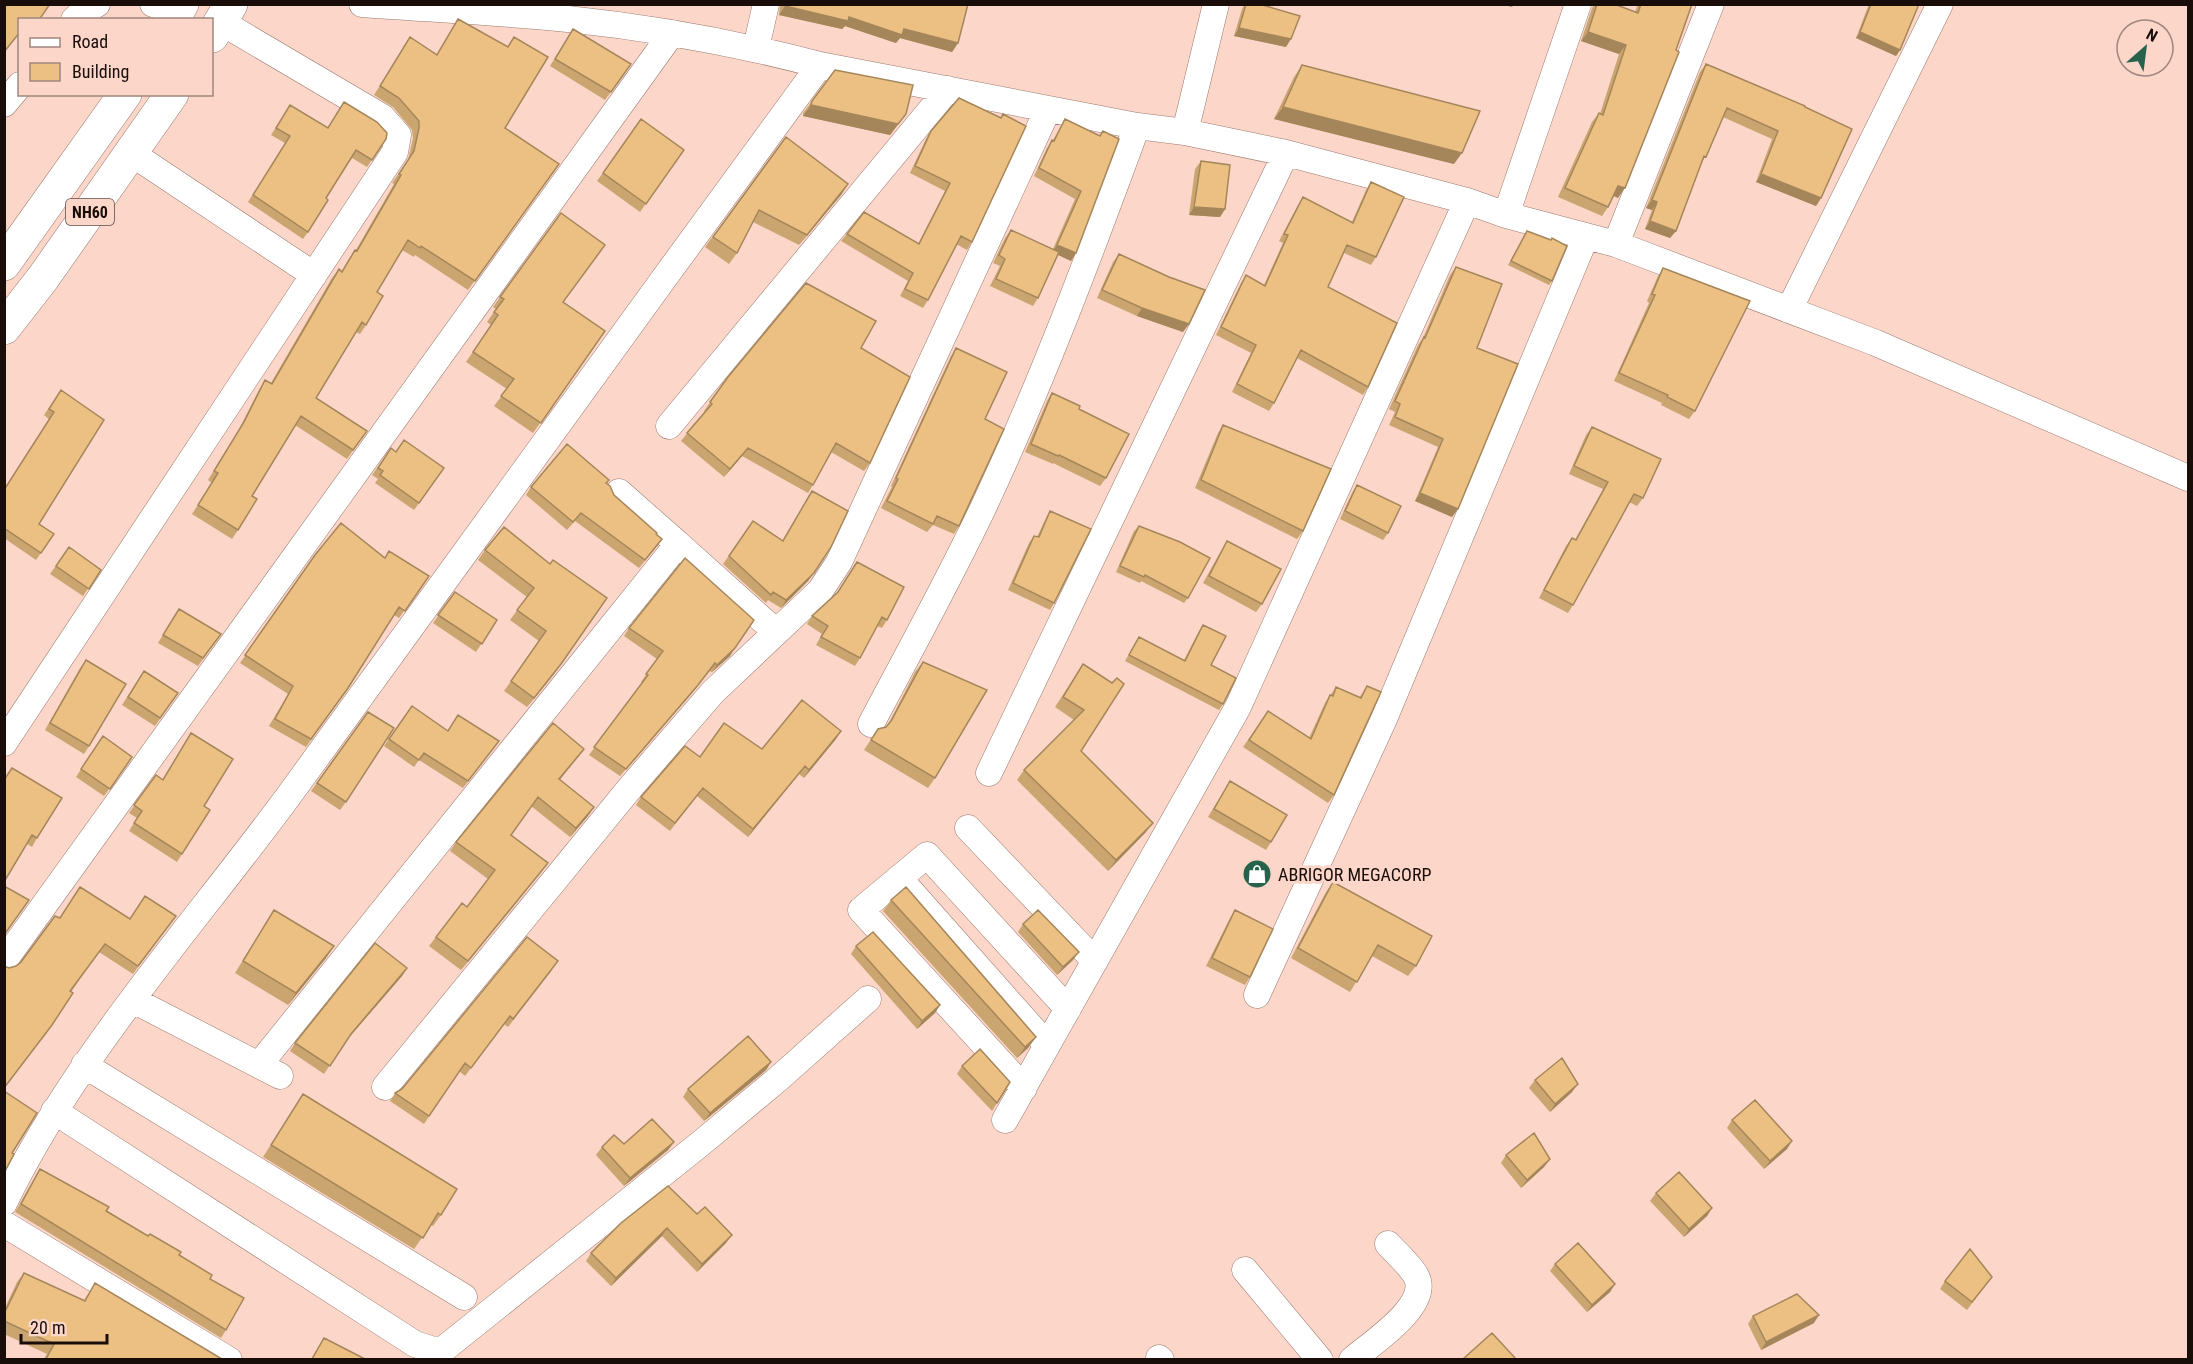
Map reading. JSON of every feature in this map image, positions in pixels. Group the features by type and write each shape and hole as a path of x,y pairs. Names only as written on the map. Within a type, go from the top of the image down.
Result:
{"highway":[{"name":"NH60","path":"4,264 124,96"},
{"name":"NH60","path":"4,328 43,278 171,96"}],"street":[{"path":"76,18 97,4"},
{"path":"362,4 568,19 672,33 756,48 820,65 1137,126 1185,132 1286,153 1467,201 1506,216 1616,244 1876,343 2188,478"},
{"path":"756,48 766,4"},
{"path":"1185,132 1216,4"},
{"path":"1506,216 1578,4"},
{"path":"1616,244 1711,4"},
{"path":"1789,310 1940,4"},
{"path":"4,742 395,152 398,135 382,117 221,21"},
{"path":"4,961 672,33"},
{"path":"4,1203 27,1155 84,1065 268,824 820,65"},
{"path":"4,104 18,87"},
{"path":"669,426 948,89"},
{"path":"385,1087 630,788 713,692 820,591 839,562 1048,109"},
{"path":"871,724 984,506 1072,298 1137,126"},
{"path":"131,153 314,274"},
{"path":"989,773 1286,153"},
{"path":"1005,1120 1238,707 1467,201"},
{"path":"1257,995 1384,719 1586,236"},
{"path":"619,492 776,632"},
{"path":"133,1000 269,1071 678,544"},
{"path":"968,828 1095,961"},
{"path":"1024,1088 861,910 927,855 1068,1010"},
{"path":"899,878 1047,1045"},
{"path":"54,1111 415,1344 440,1352 700,1144 868,999"},
{"path":"84,1065 464,1296"},
{"path":"4,1224 229,1359"},
{"path":"1352,1359 1402,1318 1418,1298 1417,1278 1389,1244"},
{"path":"1245,1270 1320,1359"}],"building":[{"path":"4,4 50,4 40,18 18,18 18,34 4,52"},
{"path":"785,4 968,4 958,43 904,29 902,35 849,17 848,21 785,6"},
{"path":"1246,4 1259,4 1300,16 1291,39 1239,28"},
{"path":"1597,4 1614,4 1638,13 1641,4 1692,4 1676,50 1679,52 1625,188 1618,186 1608,207 1565,188 1599,113 1603,115 1626,45 1588,32"},
{"path":"1871,4 1919,4 1900,50 1860,32"},
{"path":"458,19 508,47 514,37 548,57 505,128 559,164 475,281 408,240 377,292 383,296 366,325 362,322 316,398 367,431 353,450 301,416 252,496 257,499 238,530 198,505 218,473 214,471 244,422 265,380 272,384 339,269 342,272 355,250 357,251 414,151 419,121 399,98 380,86 410,37 437,55"},
{"path":"573,29 631,64 611,92 555,59"},
{"path":"1706,64 1805,106 1852,129 1821,198 1761,174 1778,131 1727,108 1706,157 1704,156 1676,231 1650,221 1657,202 1652,200"},
{"path":"1302,65 1480,111 1462,153 1283,107"},
{"path":"835,70 913,85 906,114 898,124 811,105"},
{"path":"959,98 1001,118 1003,114 1026,126 972,242 961,236 928,300 905,289 913,273 847,234 864,212 919,244 950,183 915,166 931,131"},
{"path":"344,102 377,122 387,133 386,139 372,160 356,150 308,232 253,195 290,136 276,128 290,105 328,128"},
{"path":"641,119 684,150 646,204 603,173"},
{"path":"1065,119 1100,136 1103,131 1119,139 1076,253 1057,245 1081,191 1039,168"},
{"path":"786,137 848,184 807,235 759,210 737,253 713,237"},
{"path":"1201,161 1230,165 1225,209 1194,207"},
{"path":"1371,182 1404,197 1376,257 1347,245 1328,287 1397,323 1368,387 1301,350 1274,403 1237,384 1256,345 1221,327 1246,275 1265,286 1288,235 1284,234 1303,197 1353,223"},
{"path":"561,213 605,245 563,302 605,331 541,423 501,396 514,379 473,352 498,315 494,312 504,299 500,297"},
{"path":"1011,230 1059,252 1038,298 996,279 1005,259 999,255"},
{"path":"1527,231 1551,240 1552,238 1567,246 1552,281 1511,261"},
{"path":"1119,254 1169,277 1205,290 1189,324 1142,308 1102,290"},
{"path":"1456,267 1502,284 1477,348 1518,364 1458,509 1420,493 1443,439 1395,417 1400,404 1395,401"},
{"path":"1663,268 1750,301 1695,411 1667,397 1668,395 1619,373 1655,295 1652,294"},
{"path":"806,283 876,321 861,348 910,377 870,463 836,443 813,485 748,448 730,469 687,433 712,404 710,402 728,377"},
{"path":"956,348 1007,372 985,419 1004,429 959,526 937,516 933,524 887,501"},
{"path":"61,390 104,420 39,524 54,534 41,553 4,528 4,490 54,412 49,409"},
{"path":"1052,393 1129,434 1106,478 1031,444"},
{"path":"1223,425 1331,469 1303,531 1201,480"},
{"path":"1592,427 1661,459 1643,498 1634,494 1573,605 1544,590 1572,538 1576,540 1608,482 1574,466"},
{"path":"404,440 444,468 419,503 380,475 383,471 378,468 391,448 396,452"},
{"path":"567,444 609,480 606,483 614,495 662,539 645,560 581,513 573,522 531,487"},
{"path":"1357,485 1401,506 1388,533 1345,511"},
{"path":"812,491 848,511 831,547 814,573 786,600 773,592 771,595 729,556 753,521 783,541"},
{"path":"1050,511 1091,529 1054,603 1013,583 1034,536 1039,537"},
{"path":"341,523 385,558 389,551 429,576 405,611 399,607 348,688 311,739 275,719 293,686 245,655 315,555"},
{"path":"1139,526 1180,542 1210,558 1188,598 1145,575 1144,577 1120,566"},
{"path":"504,527 550,564 553,560 607,598 534,698 511,681 546,631 517,610 534,588 485,550"},
{"path":"1227,541 1281,569 1262,604 1209,576"},
{"path":"69,547 101,570 89,589 56,566"},
{"path":"685,558 754,620 735,648 717,665 715,663 626,769 594,747 648,675 646,674 663,651 629,628"},
{"path":"857,562 904,587 887,620 882,617 860,658 821,637 828,626 812,616 838,592"},
{"path":"455,592 497,620 482,644 438,615"},
{"path":"179,609 221,634 203,658 163,635"},
{"path":"1203,625 1226,636 1211,665 1236,678 1223,704 1129,655 1139,637 1185,661"},
{"path":"86,660 126,684 89,746 50,723"},
{"path":"923,662 987,690 935,778 871,740 878,729 886,727 891,721"},
{"path":"1083,664 1112,683 1117,678 1124,684 1081,751 1153,823 1116,860 1024,770 1084,710 1063,697"},
{"path":"144,671 178,693 160,718 128,697"},
{"path":"1367,686 1381,692 1334,795 1249,740 1268,711 1311,739 1330,695 1333,696 1336,687 1361,698"},
{"path":"802,700 841,731 809,770 805,766 753,829 703,788 675,823 641,797 685,746 700,757 724,723 762,749"},
{"path":"412,706 448,731 458,715 499,741 468,781 424,753 419,760 389,739"},
{"path":"368,712 394,728 346,802 317,783"},
{"path":"553,723 584,749 559,779 594,807 576,828 538,797 511,835 548,863 468,961 436,937 462,903 467,907 495,870 456,842"},
{"path":"191,733 233,759 204,806 210,810 182,854 134,823 142,811 134,805 156,775 163,780"},
{"path":"103,736 132,757 110,789 81,769"},
{"path":"12,768 62,798 37,838 32,835 4,882 4,780"},
{"path":"1230,781 1287,815 1271,842 1214,809"},
{"path":"1333,882 1432,936 1416,966 1378,945 1357,982 1298,948"},
{"path":"4,886 29,900 4,935"},
{"path":"80,887 130,919 145,896 176,916 138,966 105,944 70,991 73,993 52,1025 4,1088 4,966 9,968 21,962 55,916 60,918"},
{"path":"906,887 1036,1037 1025,1047 891,900"},
{"path":"274,910 334,946 296,993 243,961"},
{"path":"1038,910 1079,952 1063,967 1023,924"},
{"path":"1235,910 1273,929 1250,977 1212,958"},
{"path":"873,932 940,1005 922,1021 856,946"},
{"path":"527,937 558,961 513,1019 510,1016 471,1068 465,1063 429,1116 395,1093 402,1089"},
{"path":"375,943 407,968 351,1034 330,1066 295,1043"},
{"path":"748,1036 771,1062 710,1113 688,1089"},
{"path":"980,1049 1010,1082 997,1103 962,1066"},
{"path":"1562,1058 1578,1084 1555,1104 1535,1080"},
{"path":"4,1091 37,1113 12,1153 14,1154 4,1173"},
{"path":"303,1094 457,1189 441,1215 438,1213 423,1238 271,1145"},
{"path":"1755,1100 1792,1141 1770,1161 1732,1120"},
{"path":"652,1119 674,1142 630,1178 602,1147 614,1135 624,1144"},
{"path":"1534,1133 1550,1159 1527,1180 1506,1155"},
{"path":"40,1169 109,1207 106,1211 148,1236 150,1234 181,1252 179,1255 212,1275 210,1279 244,1298 226,1330 21,1204"},
{"path":"1679,1172 1712,1208 1689,1229 1656,1193"},
{"path":"668,1186 697,1214 705,1207 732,1235 702,1264 667,1228 616,1278 591,1253 621,1223"},
{"path":"1578,1243 1615,1284 1592,1305 1555,1264"},
{"path":"1970,1249 1992,1277 1972,1302 1945,1281"},
{"path":"24,1273 85,1301 95,1283 222,1359 46,1359 54,1344 4,1321 4,1314"},
{"path":"1797,1294 1819,1315 1766,1342 1753,1316"},
{"path":"1492,1333 1516,1359 1463,1359"},
{"path":"324,1338 365,1359 312,1359"}],"place":[{"name":"ABRIGOR MEGACORP","path":"1257,874"}]}
